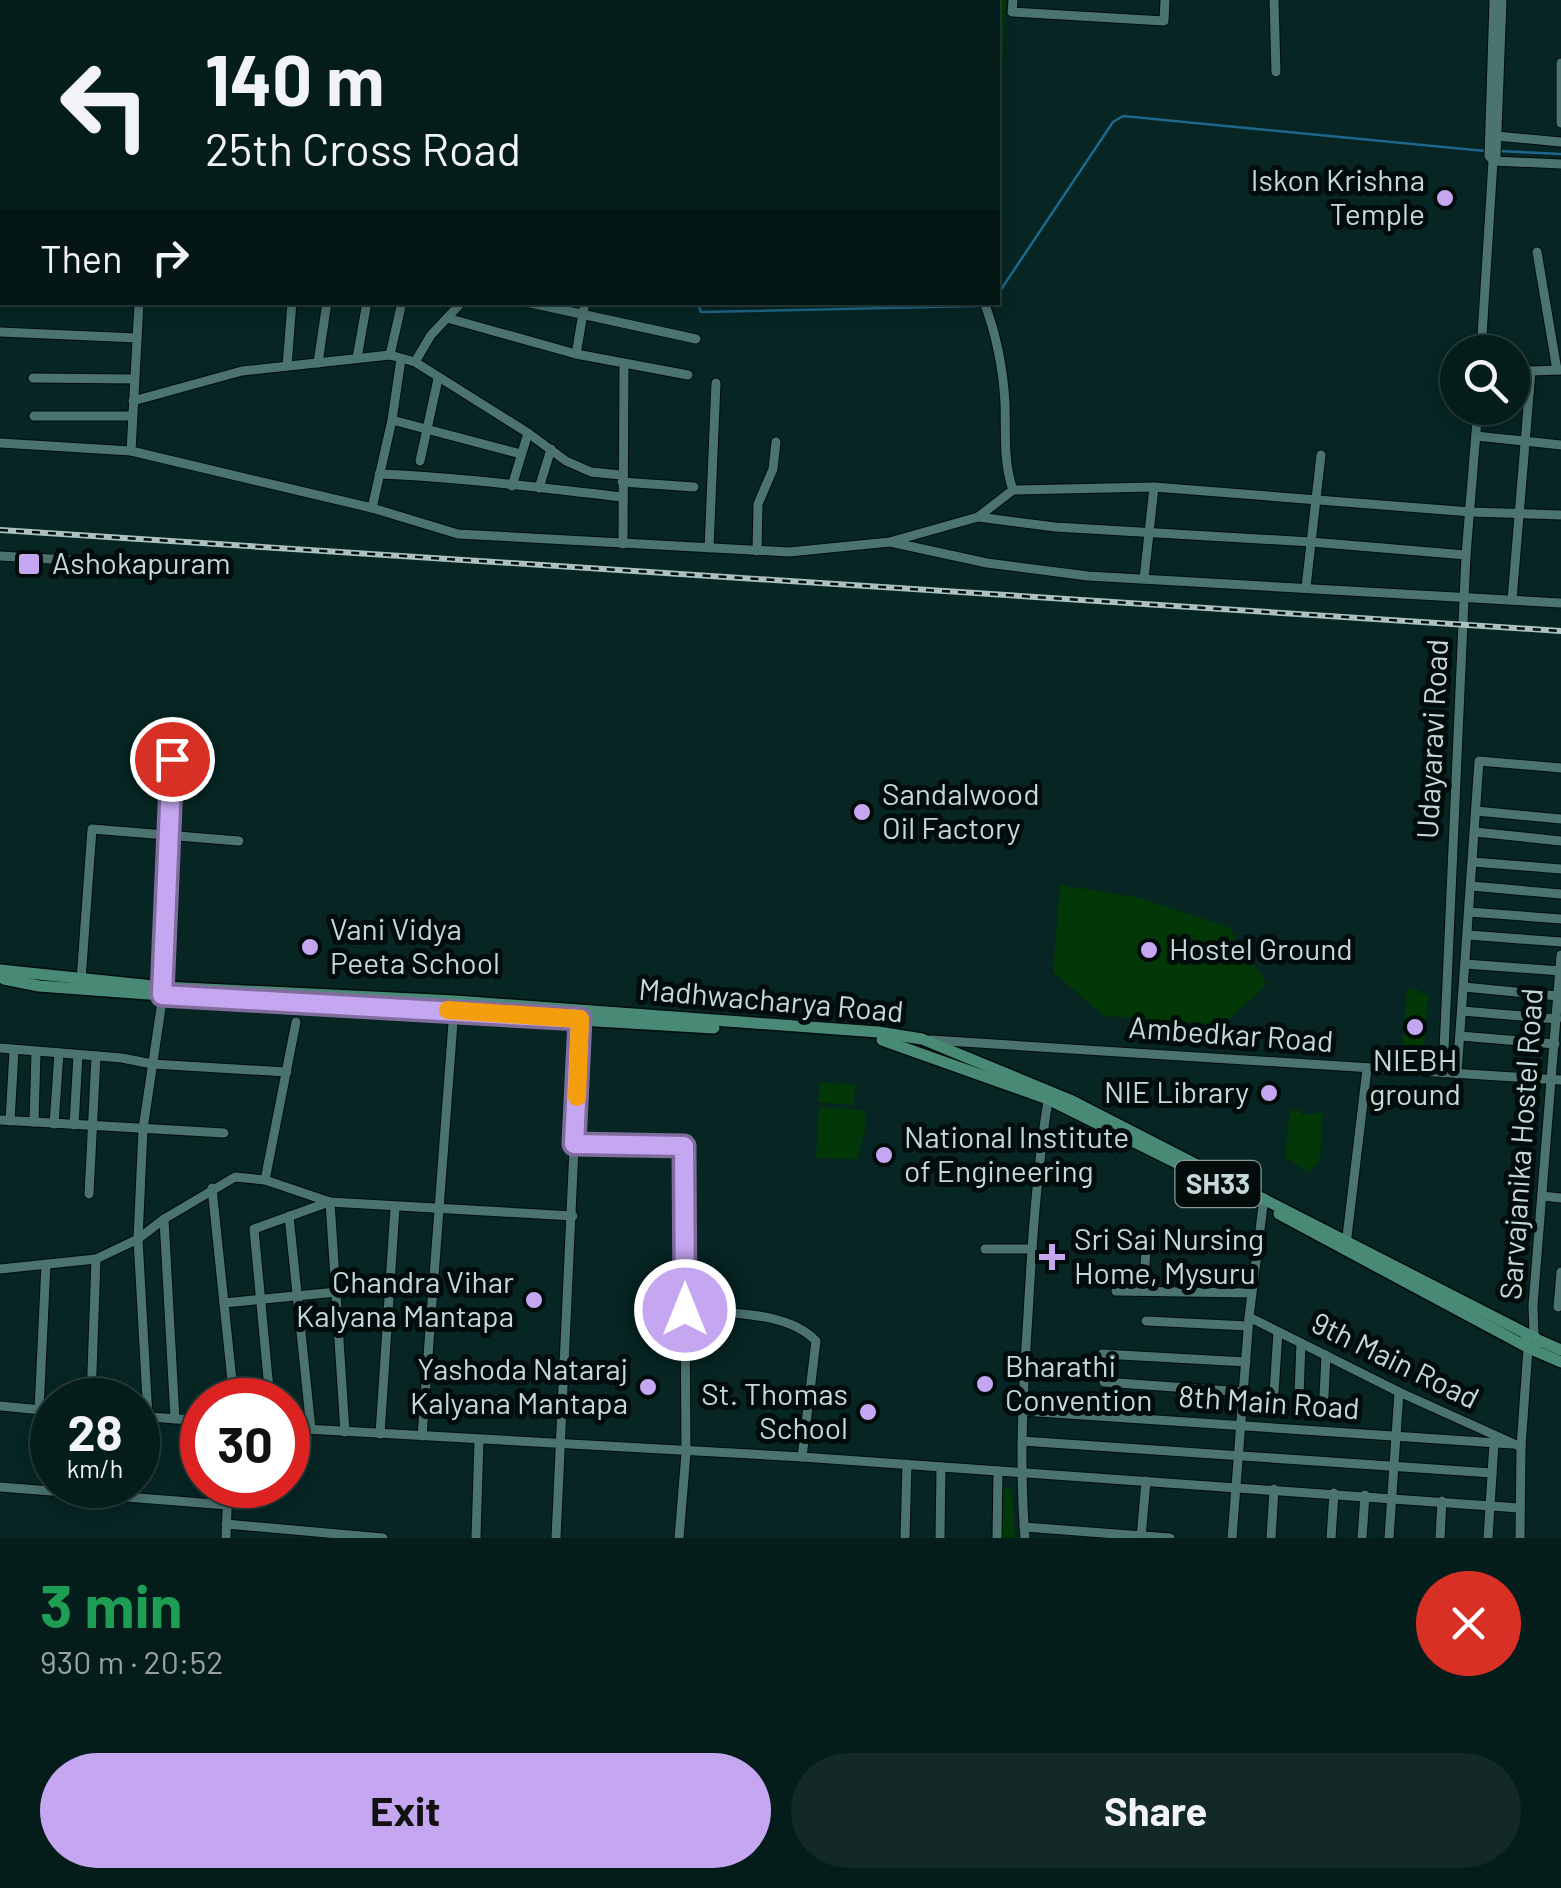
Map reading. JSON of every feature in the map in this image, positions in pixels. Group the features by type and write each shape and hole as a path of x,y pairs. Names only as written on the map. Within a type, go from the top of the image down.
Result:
{"main road":[{"name":"Madhwacharya Road","path":"0,970 162,991"},
{"name":"Madhwacharya Road","path":"0,978 39,986 878,1032 922,1039 1049,1095"},
{"name":"Madhwacharya Road","path":"581,1014 899,1044"},
{"name":"SH33","path":"899,1044 1049,1095 1346,1245 1561,1362"},
{"path":"1531,1343 1561,1350"}],"street":[{"path":"1013,0 1012,12 1164,21 1164,0"},
{"path":"1274,0 1276,72"},
{"path":"1494,0 1494,138"},
{"path":"1482,335 1502,0"},
{"path":"1561,62 1561,124"},
{"path":"1494,138 1561,142"},
{"path":"1493,158 1561,164"},
{"path":"1512,600 1531,372 1559,370 1537,252"},
{"path":"131,450 139,305"},
{"path":"287,366 292,305"},
{"path":"318,363 327,305"},
{"path":"358,358 367,305"},
{"path":"372,508 392,420 402,305"},
{"path":"414,362 431,335 459,305"},
{"path":"576,354 584,305"},
{"path":"986,306 1002,369 1006,457 1014,490"},
{"path":"556,307 696,339"},
{"path":"447,318 576,354 688,375"},
{"path":"0,332 137,338"},
{"path":"132,402 242,371 395,357 414,362 577,467 621,479 694,488"},
{"path":"623,544 624,364"},
{"path":"34,378 134,378"},
{"path":"420,461 438,379"},
{"path":"708,548 716,383"},
{"path":"34,416 132,416"},
{"path":"392,420 521,454"},
{"name":"Udayaravi Road","path":"1443,1073 1466,555 1477,425"},
{"path":"512,486 528,432"},
{"path":"1476,436 1561,446"},
{"path":"757,551 758,504 773,469 776,442"},
{"path":"0,443 131,450 372,508 458,534 757,551 789,552 890,542 978,517 1014,490 1154,487 1471,512 1561,515"},
{"path":"539,488 551,449"},
{"path":"1306,588 1321,455"},
{"path":"379,474 477,480 622,497"},
{"path":"1144,579 1154,487"},
{"path":"978,517 1010,523 1466,555"},
{"path":"890,542 987,564 1088,576 1561,603"},
{"path":"0,556 102,562"},
{"path":"142,1378 138,1239 143,1129 162,991 172,759"},
{"path":"1457,1074 1479,761 1561,768"},
{"path":"1476,811 1561,819"},
{"path":"81,980 92,829 239,840"},
{"path":"1475,832 1561,841"},
{"path":"1473,862 1561,869"},
{"path":"1471,886 1561,894"},
{"path":"1469,912 1561,919"},
{"path":"1468,935 1561,942"},
{"name":"Sarvajanika Hostel Road","path":"1520,1538 1517,1445 1557,1080 1555,1044 1561,955"},
{"path":"1465,964 1560,971"},
{"path":"1464,987 1558,996"},
{"path":"422,1436 454,1006"},
{"path":"1462,1011 1557,1019"},
{"path":"556,1538 581,1014"},
{"path":"264,1180 296,1022"},
{"path":"1460,1036 1555,1044"},
{"name":"Ambedkar Road","path":"899,1044 922,1039 1557,1080"},
{"path":"0,1048 152,1064 286,1072"},
{"path":"14,1051 5,1121 224,1133"},
{"path":"34,1122 36,1052"},
{"path":"54,1124 59,1054"},
{"path":"74,1125 78,1055"},
{"path":"89,1194 96,1056"},
{"path":"1346,1245 1366,1069"},
{"path":"1049,1095 1032,1249 1020,1472 1024,1533 1170,1538"},
{"path":"574,1144 684,1146 686,1452 679,1538"},
{"path":"0,1269 96,1259 138,1239 212,1188 235,1177 264,1180 330,1202 573,1216"},
{"path":"212,1188 232,1378"},
{"path":"1542,1196 1561,1198"},
{"path":"268,1378 254,1228 330,1202"},
{"path":"330,1202 345,1432"},
{"path":"1232,1538 1248,1322 1263,1202"},
{"path":"380,1434 395,1208"},
{"path":"290,1216 311,1430 802,1457 1519,1508"},
{"path":"164,1219 175,1419"},
{"path":"986,1248 1032,1249"},
{"path":"1143,1291 1146,1252"},
{"path":"92,1378 96,1259"},
{"path":"40,1378 46,1264"},
{"path":"1533,1305 1559,1307 1561,1272"},
{"path":"1116,1291 1251,1294"},
{"path":"224,1304 337,1292"},
{"path":"685,1310 770,1319 808,1332 816,1342 802,1457"},
{"path":"1146,1321 1248,1322"},
{"name":"9th Main Road","path":"1248,1322 1278,1332 1517,1445"},
{"path":"1274,1392 1278,1332"},
{"path":"1299,1395 1301,1344"},
{"path":"1102,1354 1246,1362"},
{"path":"1324,1396 1326,1356"},
{"path":"1104,1382 1244,1392"},
{"path":"1390,1538 1399,1392"},
{"path":"0,1406 30,1409"},
{"name":"8th Main Road","path":"1023,1411 1517,1445"},
{"path":"160,1418 180,1419"},
{"path":"476,1538 479,1440"},
{"path":"1022,1441 1492,1473"},
{"path":"1488,1538 1494,1442"},
{"path":"905,1538 907,1464"},
{"path":"940,1538 941,1467"},
{"path":"997,1538 998,1471"},
{"path":"1141,1537 1146,1480"},
{"path":"0,1488 180,1501"},
{"path":"1271,1538 1274,1489"},
{"path":"1331,1538 1334,1494"},
{"path":"1362,1538 1364,1496"},
{"path":"1440,1538 1442,1501"},
{"path":"226,1538 227,1508"},
{"path":"226,1524 384,1538"}],"green space":[{"path":"1000,0 1006,0 1002,81"},
{"name":"Hostel Ground","path":"1060,885 1136,897 1229,927 1267,984 1223,1025 1104,1016 1053,972"},
{"name":"NIEBH ground","path":"1407,989 1418,989 1428,995 1423,1060 1401,1058"},
{"path":"820,1082 855,1085 854,1105 818,1102"},
{"path":"819,1107 865,1110 865,1131 857,1159 816,1158"},
{"path":"1290,1109 1303,1115 1323,1112 1320,1161 1309,1172 1285,1157"},
{"path":"1003,1488 1012,1489 1015,1538 1002,1538"}],"waterway":[{"path":"1000,291 1113,122 1123,116 1485,151"},
{"path":"1498,151 1561,154"},
{"path":"698,305 701,312 979,305"}],"railway":[{"path":"0,530 1561,631"}],"slow traffic":[{"path":"448,1010 580,1019 577,1097"}],"place":[{"name":"Iskon Krishna Temple","path":"1445,198"},
{"name":"Ashokapuram","path":"29,564"},
{"name":"Sandalwood Oil Factory","path":"862,812"},
{"name":"Vani Vidya Peeta School","path":"310,947"},
{"name":"Hostel Ground","path":"1149,950"},
{"name":"NIEBH ground","path":"1415,1027"},
{"name":"NIE Library","path":"1269,1093"},
{"name":"National Institute of Engineering","path":"884,1155"},
{"name":"Sri Sai Nursing Home, Mysuru","path":"1052,1257"},
{"name":"Chandra Vihar Kalyana Mantapa","path":"534,1300"},
{"name":"Bharathi Convention","path":"985,1384"},
{"name":"Yashoda Nataraj Kalyana Mantapa","path":"648,1387"},
{"name":"St. Thomas School","path":"868,1412"}],"route":[{"path":"172,759 162,995 580,1019 574,1144 684,1146 685,1310"}]}
